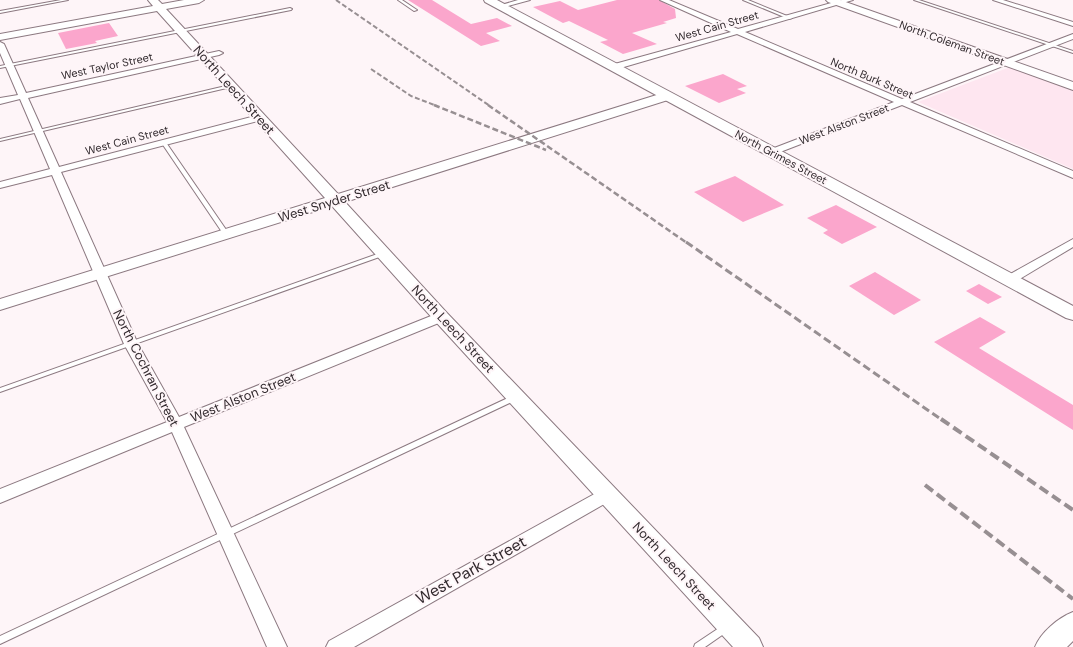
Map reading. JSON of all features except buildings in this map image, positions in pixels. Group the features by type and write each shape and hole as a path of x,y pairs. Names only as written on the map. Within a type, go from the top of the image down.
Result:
{"main road":[{"name":"North Grimes Street","path":"495,3 1073,314"}],"street":[{"path":"0,37 156,4 199,0"},
{"path":"495,3 528,0"},
{"name":"North Burk Street","path":"663,0 1073,175"},
{"path":"996,0 1073,24"},
{"name":"West Cain Street","path":"614,67 790,18 840,1"},
{"name":"North Coleman Street","path":"840,1 1073,86"},
{"name":"North Leech Street","path":"156,4 181,31 211,54 230,86 259,118 516,397 750,647"},
{"name":"West Alston Street","path":"772,152 1073,36"},
{"name":"North Cochran Street","path":"0,44 5,66 23,96 130,344 176,425 277,647"},
{"name":"West Taylor Street","path":"0,101 211,54"},
{"name":"West Snyder Street","path":"0,305 667,96"},
{"name":"West Cain Street","path":"0,185 259,118"},
{"path":"1009,280 1073,242"},
{"name":"West Alston Street","path":"0,496 442,317"},
{"name":"West Park Street","path":"336,647 607,494"},
{"path":"1048,647 1073,624"}],"lane":[{"path":"0,12 66,0"},
{"path":"400,0 415,10"},
{"path":"745,0 790,18"},
{"path":"916,0 1073,52"},
{"path":"5,66 290,9"},
{"path":"0,140 230,86"},
{"path":"163,142 226,234"},
{"path":"0,390 384,254"},
{"path":"0,640 516,397"},
{"path":"698,647 729,625"}],"shaded area":[{"path":"1010,67 1073,89 1073,169 918,102"}],"railway":[{"path":"336,0 490,106"},
{"path":"371,69 411,96 437,106"},
{"path":"434,105 546,150"},
{"path":"488,105 687,243"},
{"path":"686,242 942,420"},
{"path":"941,419 1073,510"},
{"path":"925,485 1073,599"}]}
